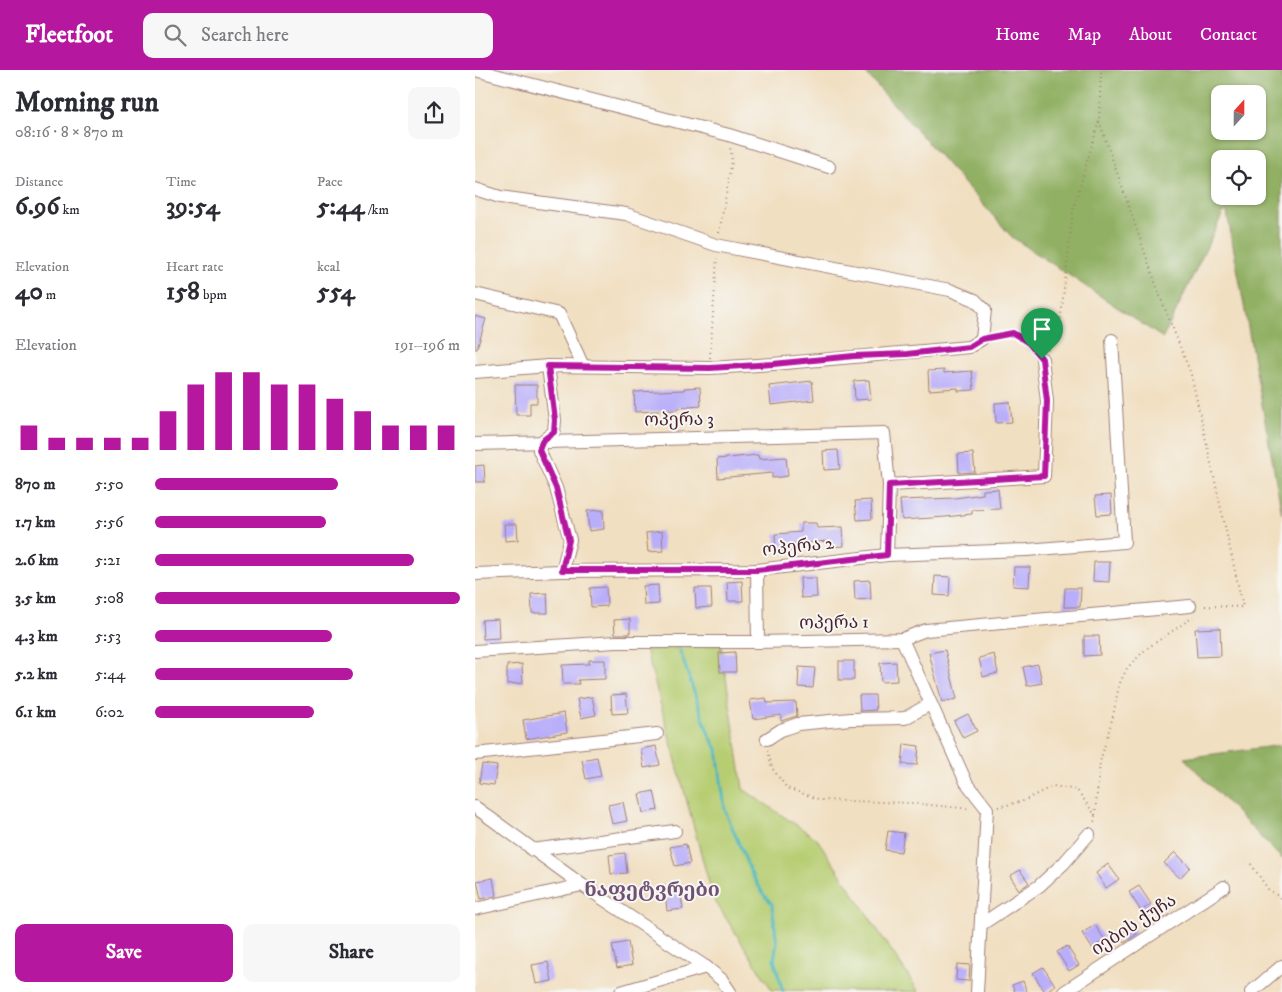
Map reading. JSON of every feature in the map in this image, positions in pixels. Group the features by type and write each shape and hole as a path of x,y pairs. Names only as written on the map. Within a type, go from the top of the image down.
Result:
{"street":[{"path":"475,70 729,135 829,167"},
{"path":"475,189 500,197 627,214 716,245 950,290 975,300 985,310 982,339 969,347 907,354 854,356 710,368 548,366 475,372"},
{"path":"475,294 559,314 583,366"},
{"name":"ოპერა 2","path":"475,574 562,570 757,570 887,555 1027,550 1124,542 1112,340"},
{"path":"887,555 889,485 1044,476 1047,401 1042,359"},
{"path":"548,366 555,420 554,432 542,441 539,450 556,488 569,540 562,570"},
{"name":"ოპერა 3","path":"475,444 884,433 889,485"},
{"path":"757,570 758,642"},
{"name":"ოპერა 1","path":"475,651 616,642 902,639 926,630 1190,606"},
{"path":"902,639 967,782 987,809 977,992"},
{"path":"767,739 781,730 799,724 851,719 905,718 930,704"},
{"path":"475,754 657,734"},
{"path":"475,808 581,885 706,966 722,980 731,992"},
{"path":"532,850 675,831"},
{"path":"982,924 1039,886 1064,864 1089,834"},
{"path":"475,909 581,885"},
{"name":"იების ქუჩა","path":"1064,992 1224,887"},
{"path":"621,992 706,966"},
{"path":"1251,992 1282,966"}],"path":[{"path":"982,339 1013,333 1029,343 1042,359 1059,334 1073,210 1099,121 1101,70"},
{"path":"1089,834 1095,815 1100,762 1113,716 1119,685 1127,668 1146,649 1193,618 1190,606 1243,607 1191,374 1160,296 1099,121"},
{"path":"767,739 772,768 787,788 821,800 911,803 987,809 1023,801 1053,786 1077,790 1095,815"},
{"path":"1251,864 1268,889 1282,899"}],"green space":[{"path":"863,70 1282,70 1282,514 1226,207 1163,338 1012,237"},
{"path":"721,645 743,789 817,839 919,992 772,990 713,898 646,650"},
{"path":"1282,745 1282,859 1184,758"}],"building":[{"path":"475,316 486,319 477,349 475,349"},
{"path":"944,370 944,373 972,371 974,390 958,391 958,388 929,390 928,371"},
{"path":"869,380 871,399 855,400 854,381"},
{"path":"812,381 814,400 771,405 769,386"},
{"path":"515,385 537,385 537,403 530,403 530,415 516,415"},
{"path":"700,387 701,406 677,408 677,410 635,412 634,392 684,390 684,388"},
{"path":"1010,402 1012,422 996,423 995,403"},
{"path":"838,450 840,469 824,470 823,451"},
{"path":"973,453 975,472 959,473 958,454"},
{"path":"758,455 759,459 786,457 788,476 772,478 772,473 718,478 717,459"},
{"path":"484,465 485,482 475,482 475,466"},
{"path":"998,489 1000,509 972,510 972,514 902,520 900,500 955,498 983,494 983,490"},
{"path":"1111,495 1112,514 1097,515 1095,496"},
{"path":"871,500 872,519 857,520 855,501"},
{"path":"603,510 604,529 589,531 587,511"},
{"path":"801,523 816,523 817,528 843,527 844,546 829,547 828,541 791,544 791,552 776,553 775,534 801,532"},
{"path":"504,524 517,524 518,540 505,541"},
{"path":"662,531 663,551 648,552 646,533"},
{"path":"1094,562 1110,562 1109,582 1093,581"},
{"path":"1014,567 1030,567 1029,587 1013,586"},
{"path":"935,576 950,577 949,596 934,595"},
{"path":"800,578 816,578 817,597 801,598"},
{"path":"870,580 871,599 855,600 854,581"},
{"path":"742,581 743,601 728,601 727,582"},
{"path":"658,585 659,604 644,605 643,586"},
{"path":"606,587 607,606 591,607 590,588"},
{"path":"695,588 711,588 712,607 696,608"},
{"path":"1065,588 1081,588 1080,607 1064,607"},
{"path":"547,593 548,613 532,613 531,594"},
{"path":"498,619 499,638 483,639 482,620"},
{"path":"630,619 630,634 615,634 614,620"},
{"path":"1220,628 1221,656 1197,657 1195,629"},
{"path":"1084,636 1099,636 1100,655 1084,656"},
{"path":"945,650 957,699 942,702 929,653"},
{"path":"735,652 736,672 720,672 719,653"},
{"path":"994,654 998,673 983,677 979,658"},
{"path":"589,660 605,660 605,679 578,680 579,684 563,684 562,665 589,664"},
{"path":"839,661 854,661 854,680 839,680"},
{"path":"896,662 897,681 881,682 880,663"},
{"path":"522,664 523,683 507,684 507,665"},
{"path":"1038,664 1042,683 1027,686 1023,667"},
{"path":"799,667 815,668 813,688 798,687"},
{"path":"626,694 628,713 612,714 611,695"},
{"path":"859,695 875,695 876,710 860,711"},
{"path":"592,697 596,715 581,718 577,699"},
{"path":"766,698 767,703 796,702 797,716 781,721 781,715 753,719 750,700"},
{"path":"564,713 567,732 526,739 523,720"},
{"path":"968,714 977,731 963,738 954,721"},
{"path":"904,744 919,746 917,765 902,764"},
{"path":"656,746 660,765 644,768 641,749"},
{"path":"597,757 601,776 586,779 582,760"},
{"path":"482,764 497,766 494,785 479,783"},
{"path":"654,791 658,810 643,813 639,794"},
{"path":"623,802 627,821 612,824 608,805"},
{"path":"888,831 904,833 901,852 885,850"},
{"path":"686,844 690,863 675,866 670,847"},
{"path":"1175,852 1190,867 1180,878 1164,863"},
{"path":"625,853 627,873 611,874 609,855"},
{"path":"1108,864 1119,879 1106,888 1096,873"},
{"path":"1020,870 1029,883 1019,890 1010,876"},
{"path":"493,878 496,896 481,899 477,881"},
{"path":"1139,886 1151,904 1141,911 1129,892"},
{"path":"680,889 683,909 667,911 665,891"},
{"path":"1095,925 1105,940 1092,948 1082,933"},
{"path":"1132,926 1137,934 1124,943 1119,935"},
{"path":"628,942 632,965 617,968 612,945"},
{"path":"1067,946 1079,965 1069,971 1057,952"},
{"path":"548,962 552,981 536,984 532,965"},
{"path":"957,964 970,965 969,981 956,980"},
{"path":"1043,967 1055,985 1045,992 1033,973"},
{"path":"1023,981 1027,992 1015,992 1012,985"}],"waterway":[{"path":"680,651 709,735 717,749 725,810 751,873 764,895 772,904 777,944 774,959 783,992"}],"district":[{"name":"ნაფეტვრები","path":"652,890"}],"route":[{"path":"1013,333 1029,343 1042,359 1047,401 1044,476 889,485 887,555 757,570 562,570 569,540 556,488 539,450 542,441 554,432 555,420 551,403 548,366 710,368 773,364 854,356 907,354 969,347 982,339 1013,333"}]}
